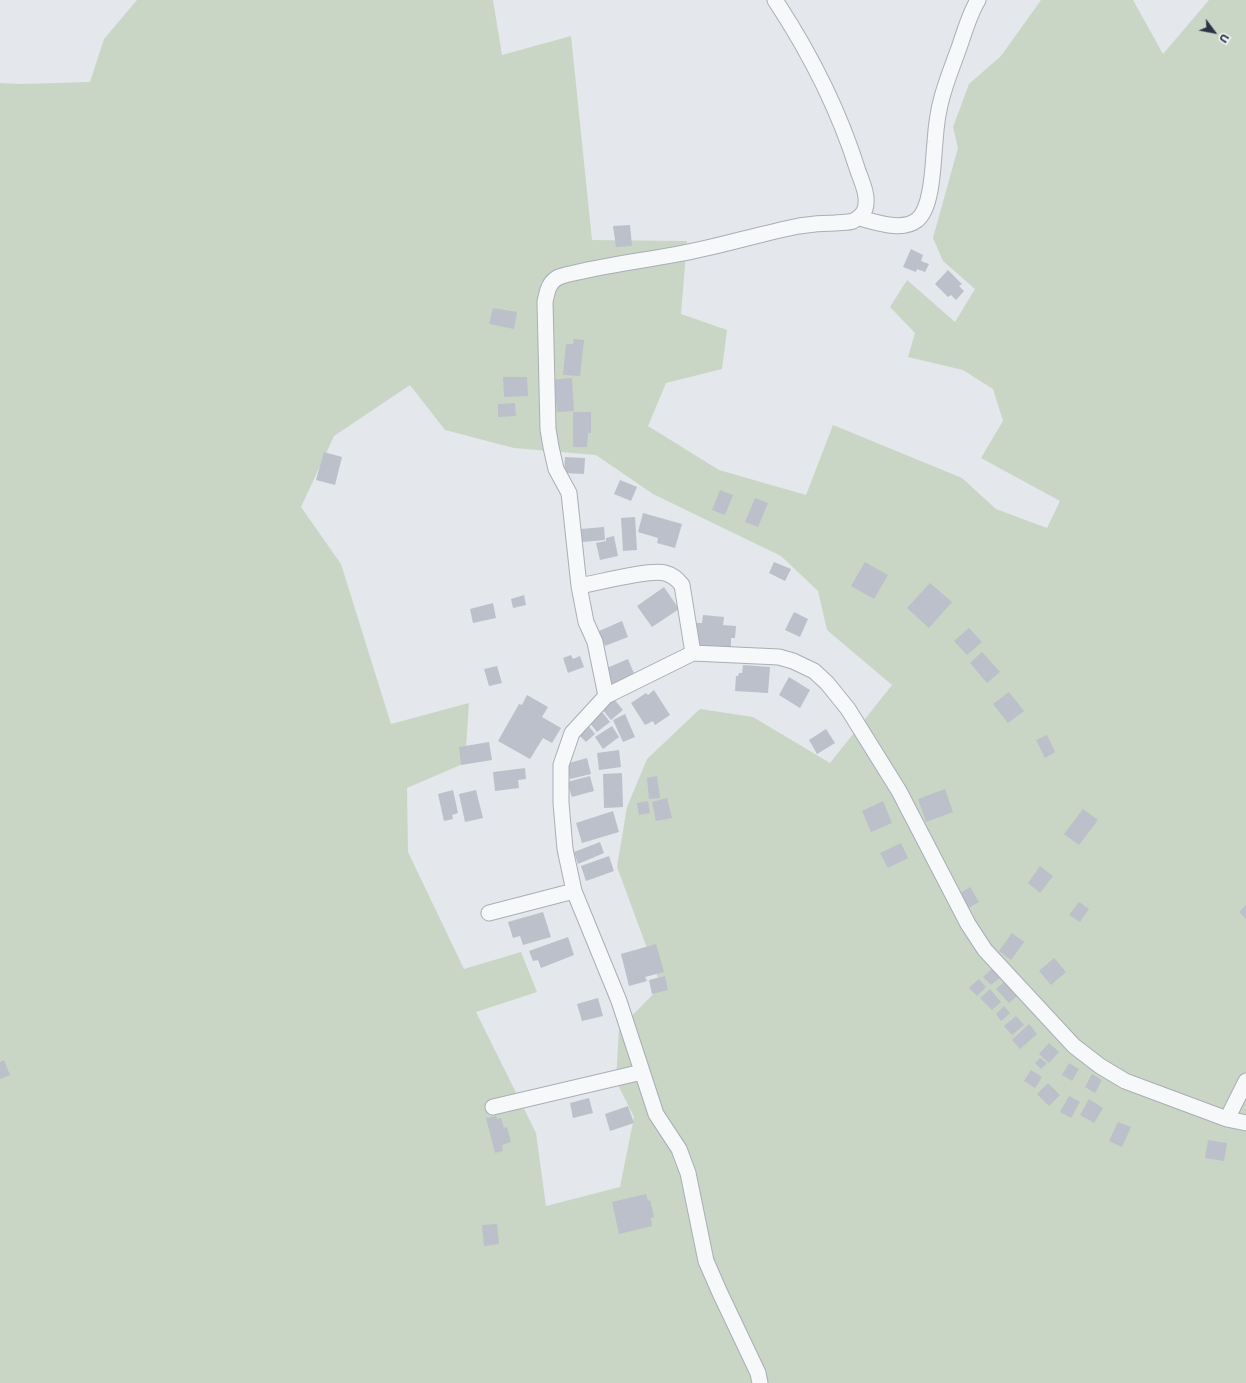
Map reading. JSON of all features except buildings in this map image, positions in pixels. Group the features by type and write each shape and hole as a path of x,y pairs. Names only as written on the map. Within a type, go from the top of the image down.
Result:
{"street":[{"path":"606,696 595,642 586,622 579,586 569,493 556,470 548,429 545,302 547,291 552,282 558,277 593,269 678,254 733,242 764,233 801,226 851,222 859,218 863,213 866,207 866,199 854,158 842,126 820,76 794,28 775,0"},
{"path":"859,218 891,225 906,226 918,220 926,208 934,171 936,135 942,96 964,33 978,0"},
{"path":"579,586 645,574 664,573 675,578 682,585 693,653"},
{"path":"760,1383 758,1373 706,1261 688,1173 679,1149 656,1114 611,978 574,891 565,849 561,803 561,765 572,733 606,696 693,653 779,657 806,666 821,676 848,709 900,792 955,901 985,950 1074,1046 1100,1066 1125,1081 1227,1119 1246,1123"},
{"path":"489,913 574,891"},
{"path":"493,1107 642,1072"},
{"path":"1227,1119 1246,1081"}],"green space":[{"path":"137,0 493,0 502,55 571,36 592,240 687,241 681,314 727,330 722,369 666,383 648,426 719,470 806,495 833,425 962,478 996,509 1047,528 1060,501 981,458 1003,421 993,389 963,370 908,357 915,333 890,307 907,280 955,322 975,289 943,261 933,238 958,148 953,127 969,84 1001,56 1041,0 1133,0 1163,54 1209,0 1246,0 1246,1383 0,1383 0,83 22,84 90,82 104,39","holes":["410,385 445,430 514,448 596,455 653,494 781,556 818,591 827,630 892,685 830,763 753,717 700,709 647,759 627,807 617,867 661,986 619,1029 616,1081 634,1117 620,1187 546,1206 536,1133 476,1012 537,992 521,952 464,969 408,852 407,788 465,763 469,703 391,724 341,564 301,507 334,436"]}]}
